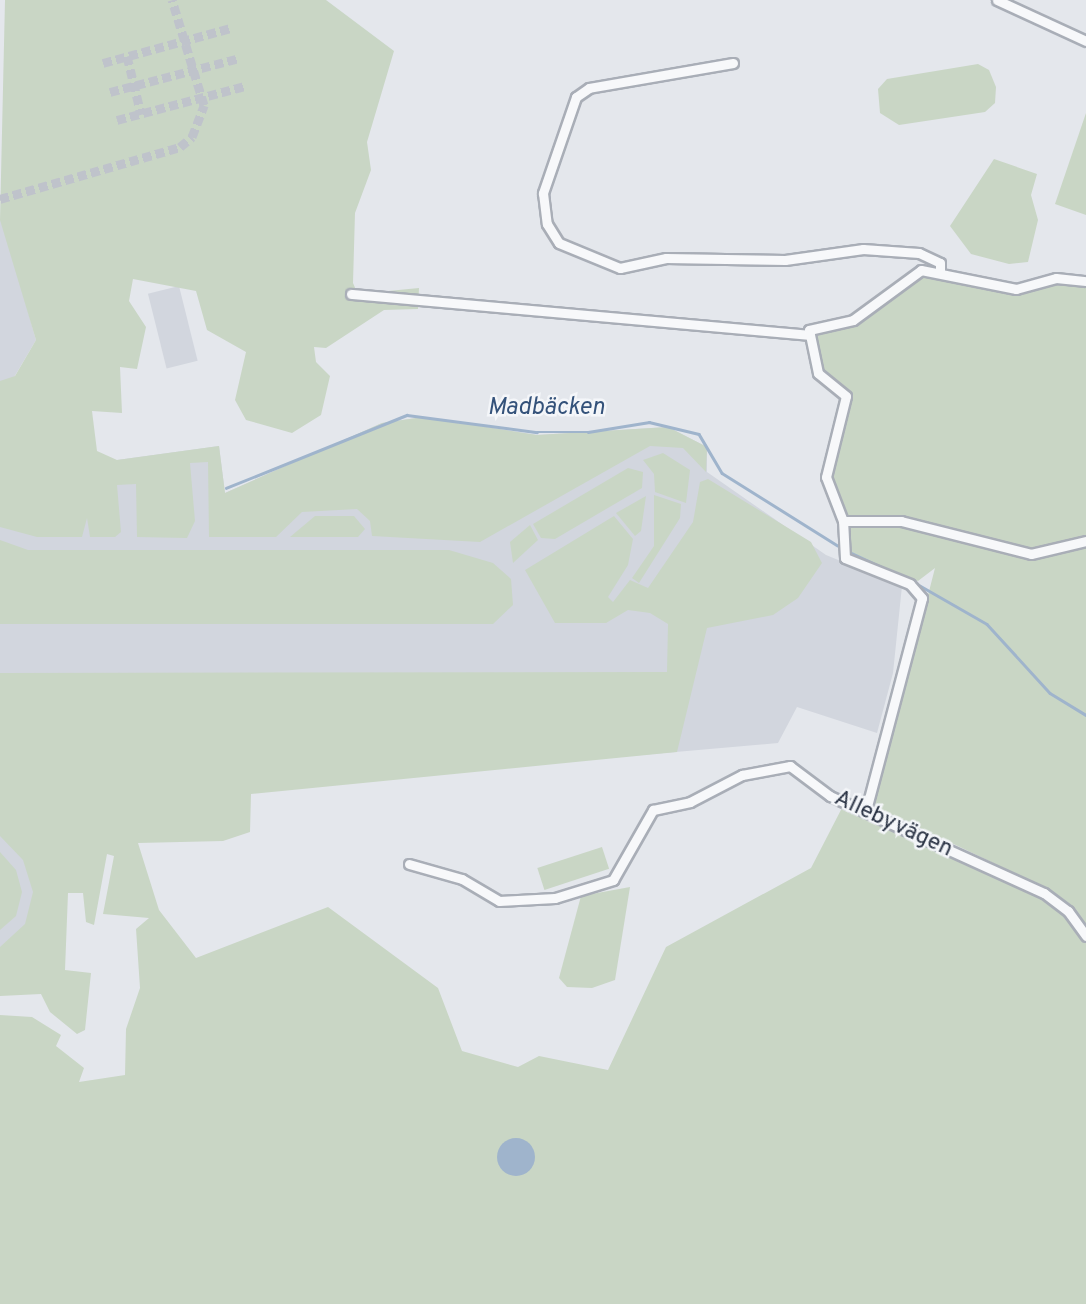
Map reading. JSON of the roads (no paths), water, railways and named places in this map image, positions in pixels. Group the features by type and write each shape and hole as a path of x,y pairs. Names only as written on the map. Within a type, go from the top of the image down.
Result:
{"street":[{"path":"997,0 1086,41"},
{"path":"733,63 589,88 576,97 543,193 547,224 559,243 620,268 706,255 767,260 863,249 919,253 940,262 940,271"},
{"path":"806,335 814,327 853,320 914,273 940,271 1016,289 1056,278 1086,281"},
{"path":"351,295 806,335"},
{"path":"806,335 818,373 846,396 826,477 843,521 845,558 910,584 922,598 866,810"},
{"path":"843,521 901,521 1031,554 1086,541"},
{"name":"Allebyvägen","path":"409,863 461,879 499,901 555,898 613,880 653,810 779,765 796,768 824,793 1044,893 1068,911 1086,936"}],"water":[{"path":"516,1138 530,1143 535,1157 530,1171 516,1176 502,1171 497,1157 502,1143"}],"waterway":[{"name":"Madbäcken","path":"226,488 407,415 537,432 588,432 649,422 699,434 722,473 837,545"},
{"name":"Madbäcken","path":"849,552 903,577"},
{"name":"Madbäcken","path":"912,581 987,624 1050,693 1086,715"}],"tunnel":[{"path":"0,199 180,147 192,137 204,105 172,0"},
{"path":"103,63 231,28"},
{"path":"127,56 141,114"},
{"path":"110,92 240,58"},
{"path":"117,120 245,86"}]}
